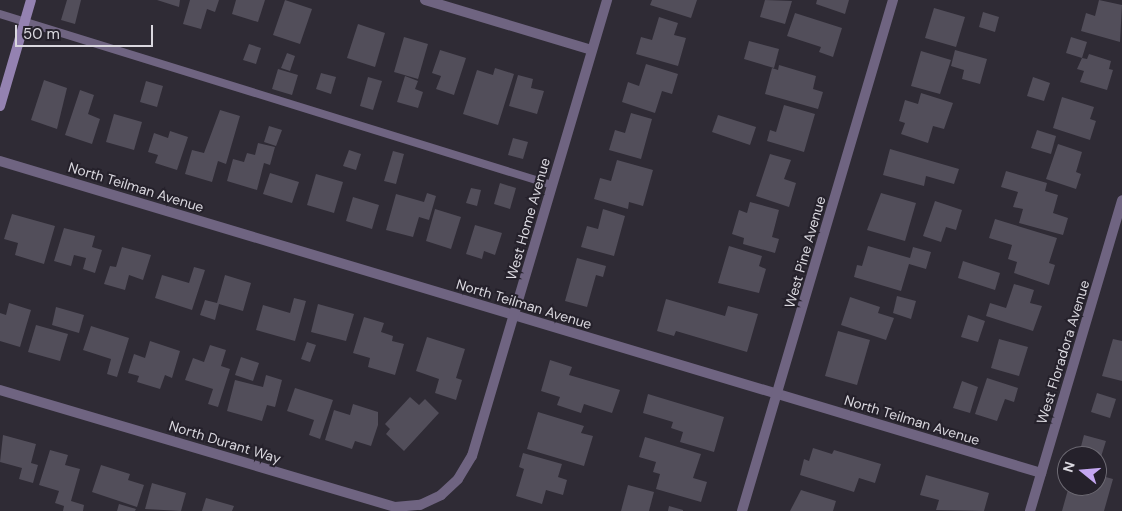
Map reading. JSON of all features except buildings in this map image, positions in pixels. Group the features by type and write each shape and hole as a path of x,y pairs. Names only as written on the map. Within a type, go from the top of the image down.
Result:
{"main road":[{"path":"0,106 31,0"}],"street":[{"path":"425,0 592,50"},
{"name":"West Home Avenue","path":"441,495 458,479 472,456 607,0"},
{"name":"West Pine Avenue","path":"742,511 778,395 893,0"},
{"name":"North Teilman Avenue","path":"0,161 1041,473"},
{"name":"West Floradora Avenue","path":"1030,511 1122,200"},
{"name":"North Durant Way","path":"0,390 395,507 420,506 441,495"}],"lane":[{"path":"0,14 552,184"}]}
